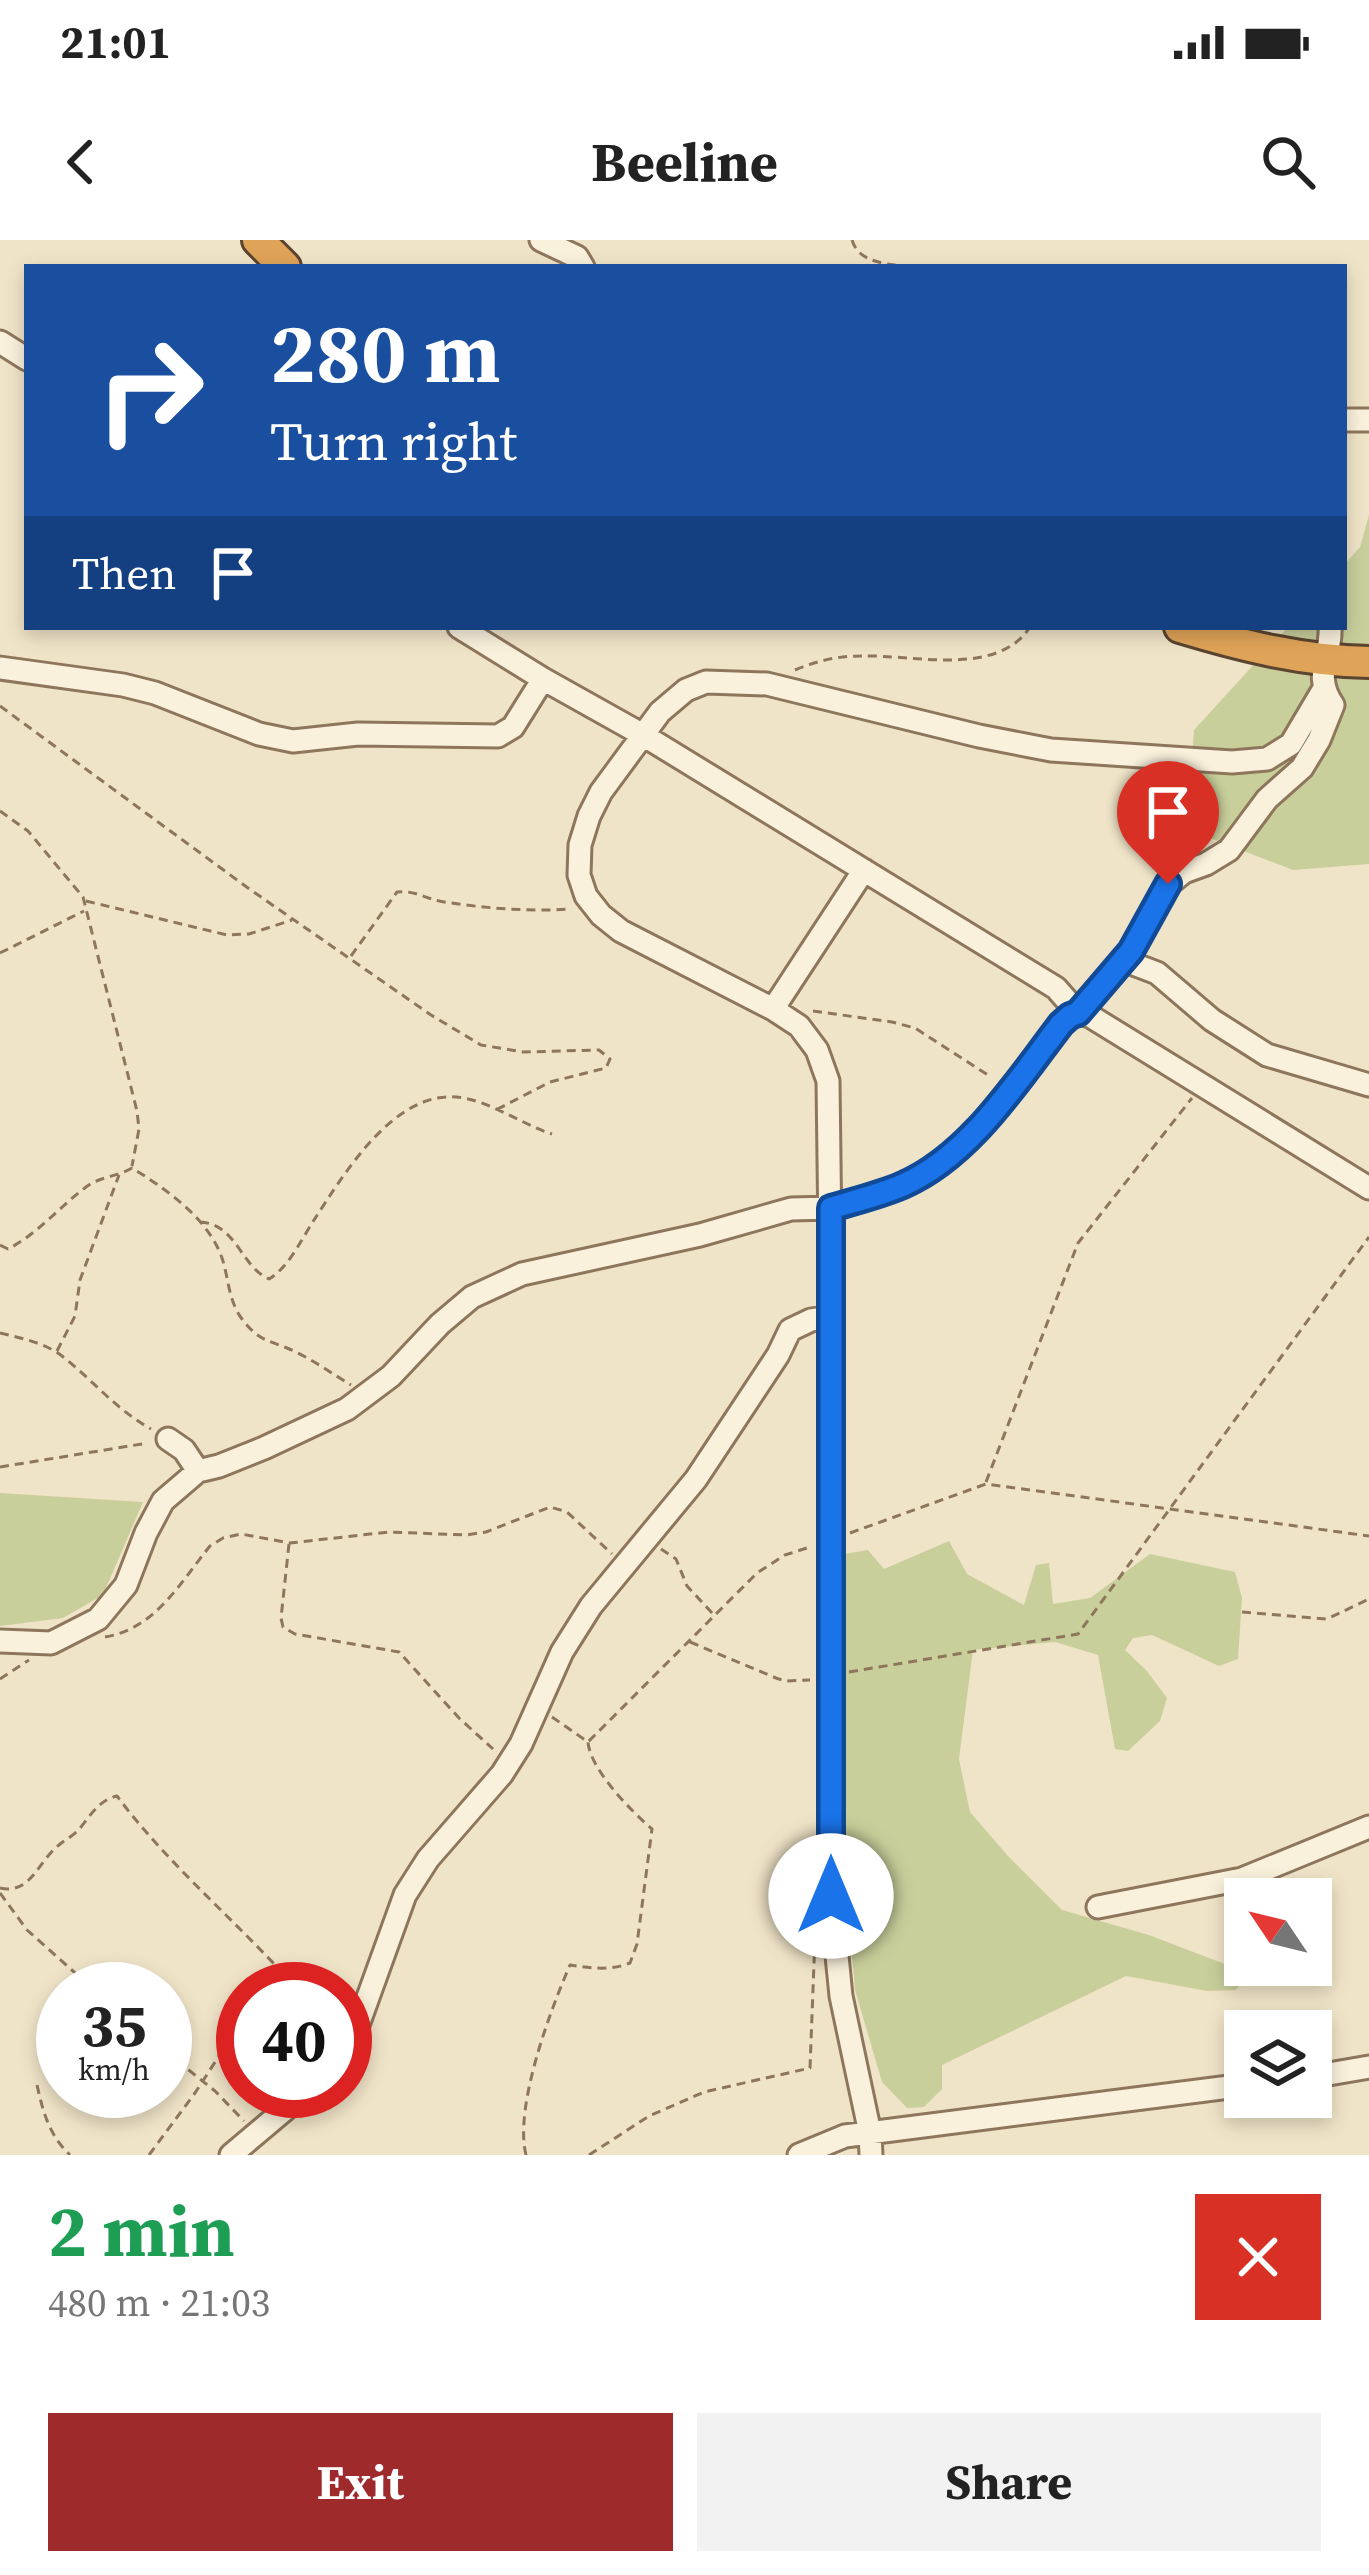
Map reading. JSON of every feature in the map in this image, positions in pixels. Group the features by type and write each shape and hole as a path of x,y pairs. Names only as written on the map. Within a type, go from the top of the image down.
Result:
{"highway":[{"path":"258,240 282,264"},
{"path":"1190,630 1323,676 1369,662"}],"street":[{"path":"541,240 577,257 581,264"},
{"path":"464,630 643,734 1056,988 1078,1013 1090,1016 1369,1188"},
{"path":"870,2144 841,1996 831,1874 827,1081 817,1050 799,1026 621,931 602,916 590,902 579,874 580,845 601,792 660,712 686,690 706,682 777,686 1051,749 1232,762 1267,759 1291,744 1323,676 1331,630"},
{"path":"0,668 124,685 259,734 293,740 358,734 498,736 513,727 543,680"},
{"path":"0,1641 51,1643 98,1618 126,1585 163,1501 198,1472 264,1448 364,1398 472,1297 509,1279 585,1258 700,1235 791,1209 831,1208 905,1185 931,1170 972,1136 1061,1024 1078,1013 1123,960 1168,884 1229,850 1268,799 1302,768 1333,705 1323,676"},
{"path":"782,1016 864,870"},
{"path":"1123,960 1157,973 1212,1020 1267,1055 1369,1085"},
{"path":"372,1986 405,1894 428,1859 509,1764 562,1652 591,1606 696,1479 790,1330 831,1317"},
{"path":"168,1439 184,1450 198,1472"},
{"path":"1097,1907 1242,1880 1369,1827"},
{"path":"1332,2073 1369,2067"},
{"path":"799,2155 845,2136 870,2144 1224,2088"},
{"path":"231,2155 274,2118"}],"path":[{"path":"852,240 855,250 868,259 892,264"},
{"path":"777,686 783,676 829,659 993,654 1014,647 1028,630"},
{"path":"0,706 293,919 481,1045 523,1052 599,1050 610,1059 606,1068 550,1082 496,1110"},
{"path":"0,811 28,831 84,901 137,1111 132,1168"},
{"path":"350,958 397,892 467,905 566,910 590,902"},
{"path":"84,901 227,935 249,934 293,919"},
{"path":"0,952 87,910"},
{"path":"782,1016 818,1011 916,1028 1010,1090"},
{"path":"986,1484 1078,1243 1202,1086"},
{"path":"199,1222 224,1229 258,1273 269,1279 287,1262 379,1131 424,1102 454,1097 551,1135"},
{"path":"0,1245 8,1249 28,1238 89,1184 132,1168"},
{"path":"132,1168 169,1190 199,1222 221,1257 227,1291 239,1316 253,1332 356,1388 364,1398"},
{"path":"56,1353 75,1316 80,1280 118,1175"},
{"path":"690,1642 785,1682 1078,1634 1369,1237"},
{"path":"0,1333 48,1347 124,1414 168,1439"},
{"path":"0,1467 168,1439"},
{"path":"850,1533 986,1484 1369,1535"},
{"path":"69,1633 85,1641 134,1630 151,1618 211,1546 241,1534 290,1543 389,1532 466,1535 550,1508 567,1512 623,1565"},
{"path":"646,1536 676,1559 687,1586 715,1616"},
{"path":"290,1543 283,1627 296,1634 399,1652 509,1764"},
{"path":"526,2155 522,2131 526,2104 570,1965 620,1967 630,1963 637,1944 652,1829 589,1756 588,1742 757,1573 810,1547"},
{"path":"1242,1612 1327,1619 1369,1599"},
{"path":"0,1678 38,1653 45,1642"},
{"path":"536,1706 588,1742"},
{"path":"0,1891 14,1890 34,1876 101,1803 117,1796 130,1817 271,1962"},
{"path":"0,1891 27,1930 62,1962"},
{"path":"589,2155 650,2116 704,2092 810,2068 814,1939 833,1920"},
{"path":"149,2155 216,2061"},
{"path":"192,2072 255,2133"},
{"path":"45,2118 70,2155"},
{"path":"59,2155 64,2150"}],"green space":[{"path":"1369,515 1369,864 1293,870 1187,829 1194,730 1285,630 1347,630 1347,562 1360,547"},
{"path":"0,1493 143,1502 103,1595 63,1618 0,1626"},
{"path":"949,1541 967,1574 1024,1605 1036,1565 1049,1563 1053,1604 1090,1598 1150,1554 1235,1572 1242,1598 1238,1659 1219,1666 1152,1635 1133,1638 1125,1650 1167,1698 1160,1721 1128,1751 1115,1749 1098,1655 1055,1642 973,1650 959,1759 970,1812 1062,1910 1149,1935 1224,1964 1224,1986 1239,1986 1236,1990 1207,1991 1126,1976 942,2065 942,2089 924,2107 907,2108 882,2082 855,1990 846,1888 841,1693 844,1554 868,1550 884,1569"}],"route":[{"path":"831,1896 831,1208 905,1185 972,1136 1061,1024 1078,1013 1131,951 1168,884"}]}
